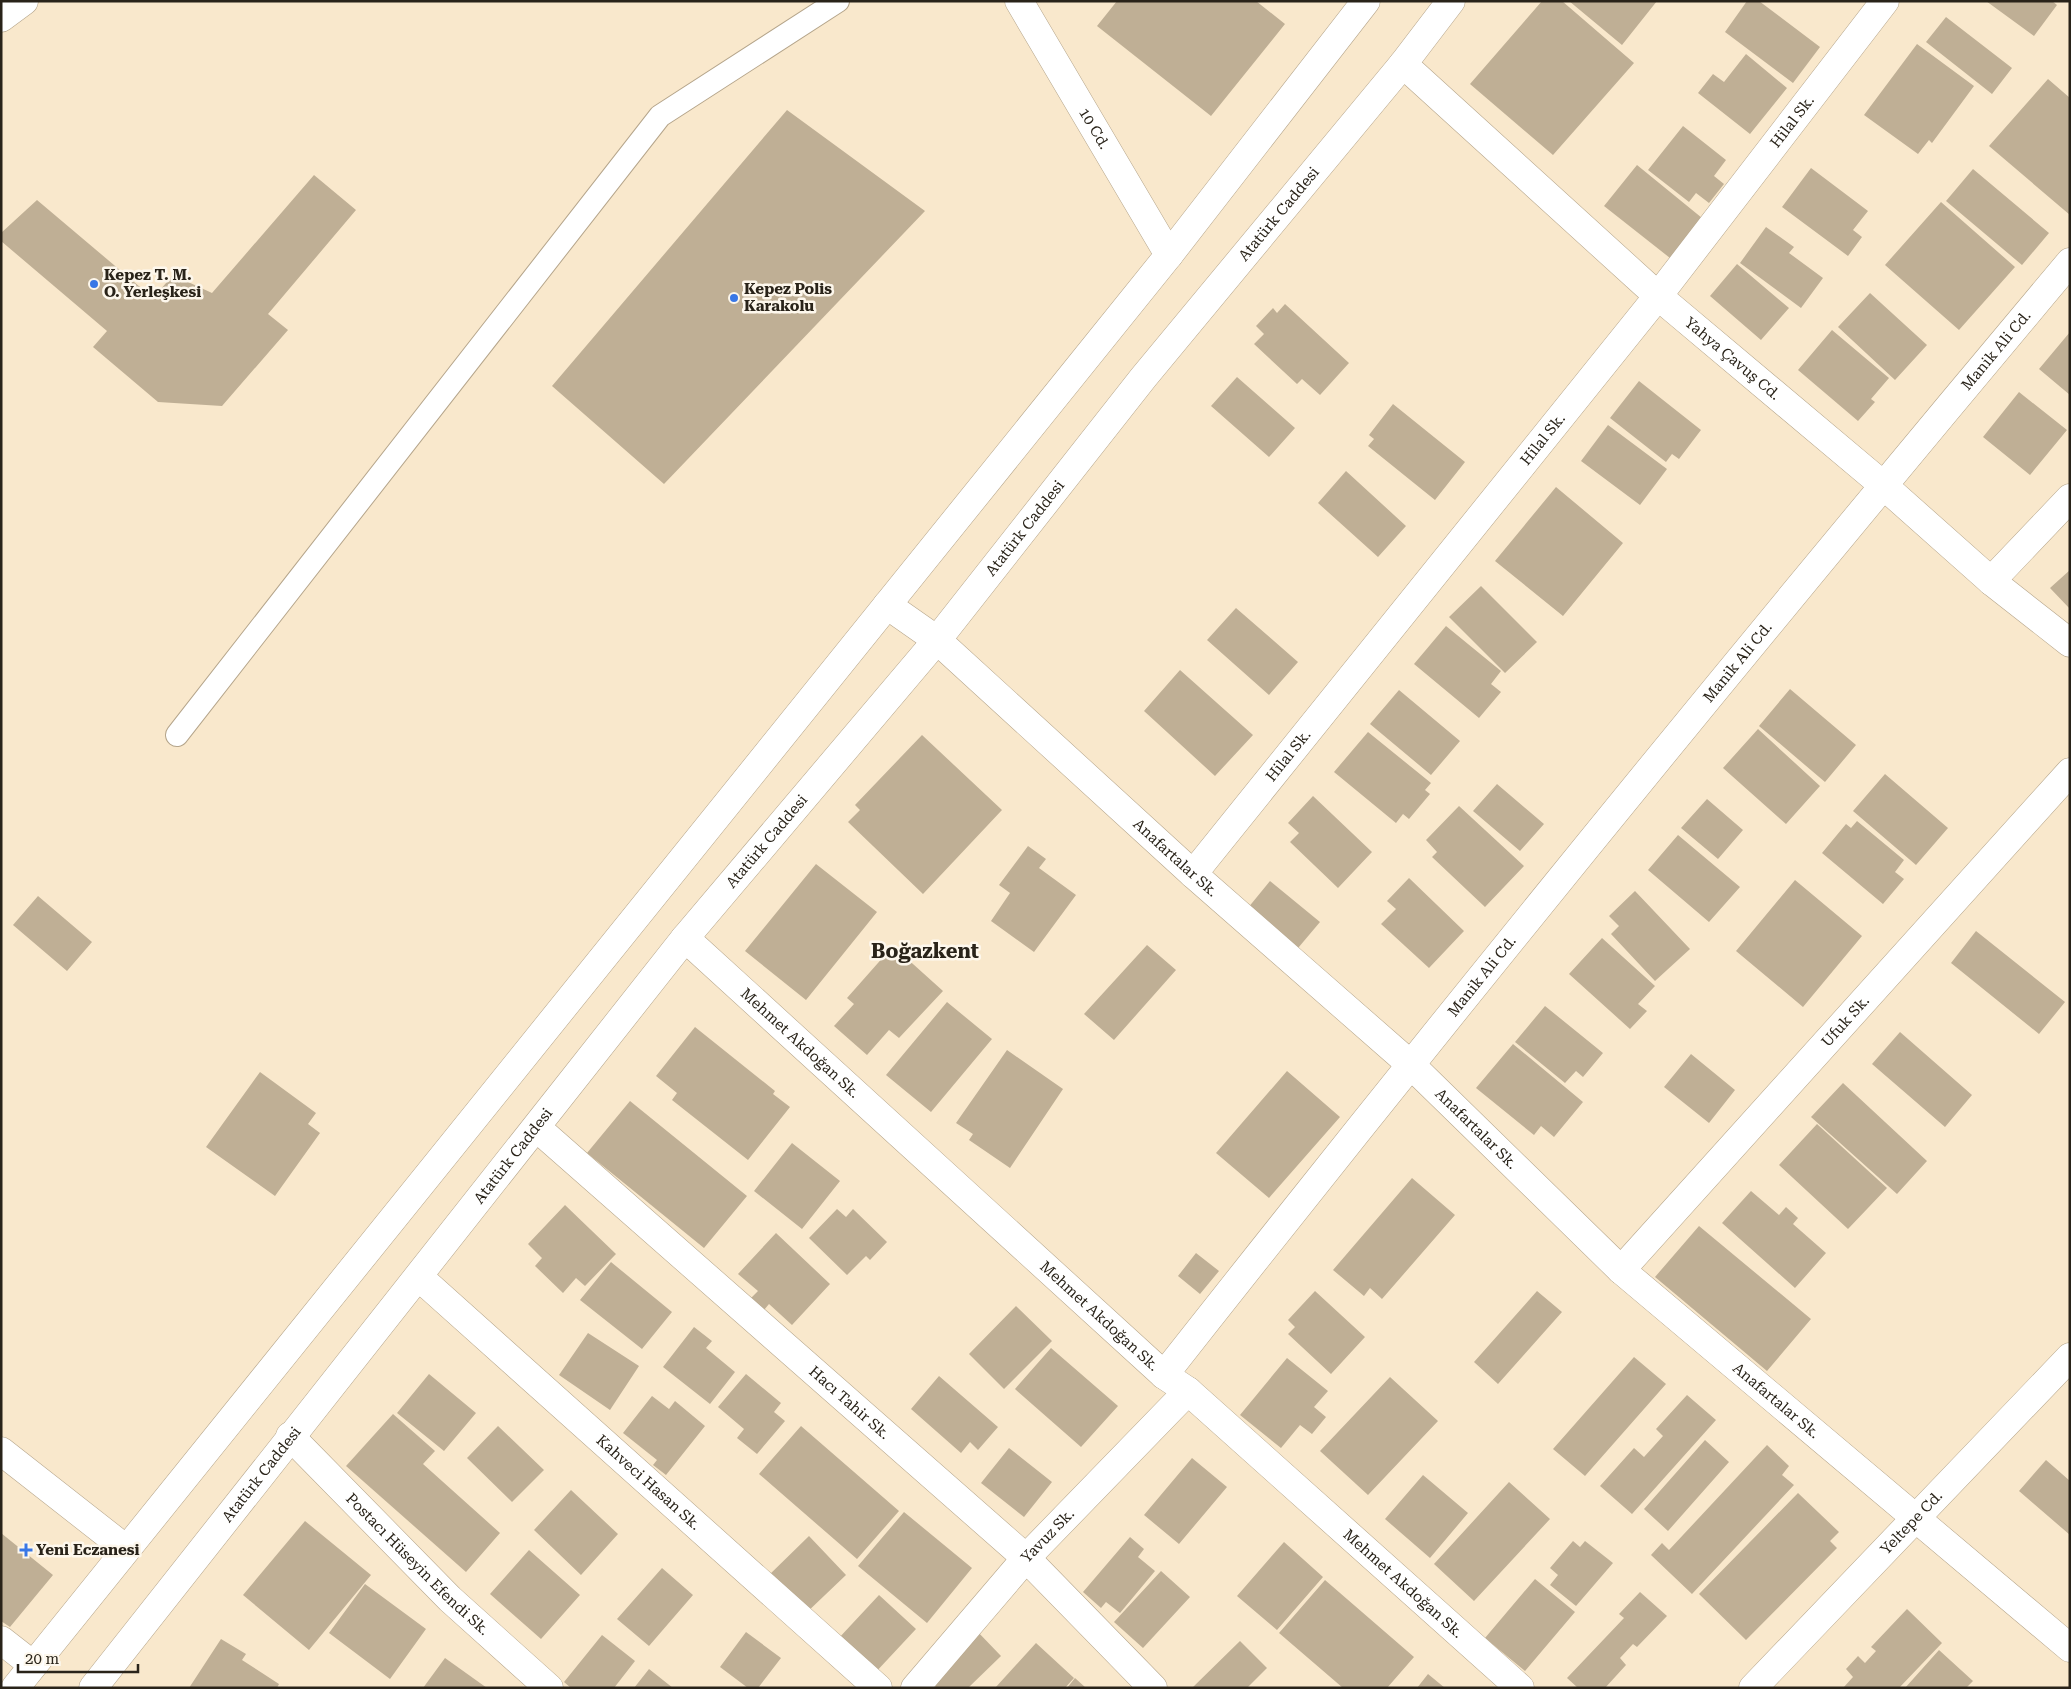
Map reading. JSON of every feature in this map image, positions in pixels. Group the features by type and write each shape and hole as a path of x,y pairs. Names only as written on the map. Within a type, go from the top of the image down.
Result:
{"street":[{"path":"1,18 24,1"},
{"name":"10 Cd.","path":"1018,1 1169,255"},
{"path":"15,1688 1169,255 1366,1"},
{"name":"Atatürk Caddesi","path":"93,1688 290,1436 420,1276 686,938 937,640 1143,378 1403,64 1451,1"},
{"name":"Hilal Sk.","path":"1193,874 1658,296 1885,1"},
{"name":"Yahya Çavuş Cd.","path":"1403,64 1658,296 1883,484 1991,581 2070,643"},
{"name":"Manik Ali Cd.","path":"1164,1375 1410,1064 1883,484 2070,262"},
{"path":"1991,581 2070,498"},
{"name":"Anafartalar Sk.","path":"887,605 937,640 1193,874 1410,1064 1621,1270 2070,1648"},
{"name":"Ufuk Sk.","path":"1621,1270 2070,772"},
{"name":"Mehmet Akdoğan Sk.","path":"686,938 1164,1375 1188,1391 1520,1688"},
{"name":"Hacı Tahir Sk.","path":"537,1128 1026,1558 1153,1688"},
{"name":"Kahveci Hasan Sk.","path":"420,1276 878,1688"},
{"name":"Yeltepe Cd.","path":"1753,1688 2070,1357"},
{"name":"Yavuz Sk.","path":"915,1688 1026,1558 1188,1391"},
{"name":"Postacı Hüseyin Efendi Sk.","path":"290,1436 450,1599 549,1688"},
{"path":"1,1451 126,1549"},
{"path":"1,1640 33,1665"}],"lane":[{"path":"177,735 660,116 838,1"}],"building":[{"path":"1117,1 1256,1 1285,24 1211,116 1097,26"},
{"path":"1542,1 1562,1 1634,63 1553,155 1470,84"},
{"path":"1569,1 1657,1 1622,45"},
{"path":"1747,1 1759,1 1820,47 1793,83 1725,32"},
{"path":"1986,1 2052,1 2057,5 2034,36"},
{"path":"1946,17 2012,68 1992,94 1926,42"},
{"path":"1917,44 1974,86 1932,143 1929,140 1918,154 1864,115"},
{"path":"1746,54 1787,88 1750,134 1698,93 1713,74 1724,82"},
{"path":"2048,79 2070,98 2070,215 1989,146"},
{"name":"Kepez Polis Karakolu","path":"787,110 925,211 664,484 552,386"},
{"path":"1683,126 1726,160 1714,176 1724,184 1709,203 1696,193 1689,202 1648,170"},
{"path":"1637,165 1702,218 1670,258 1604,206"},
{"path":"1811,168 1868,211 1853,230 1862,237 1848,256 1782,207"},
{"path":"1973,169 2049,233 2022,265 1946,201"},
{"name":"Kepez T. M. O. Yerleşkesi","path":"314,175 356,210 268,314 288,330 222,406 158,402 93,347 107,331 1,241 1,233 37,200 153,298 173,275 212,293"},
{"path":"1941,202 2015,267 1959,330 1885,265"},
{"path":"1766,227 1794,247 1789,253 1823,278 1801,308 1740,263"},
{"path":"1737,264 1789,308 1761,340 1710,296"},
{"path":"1870,293 1927,345 1895,380 1838,327"},
{"path":"1285,304 1349,363 1320,395 1302,379 1297,384 1254,344 1264,334 1256,326 1273,308 1277,313"},
{"path":"1832,330 1889,378 1871,399 1875,402 1858,421 1798,370"},
{"path":"2070,332 2070,395 2039,369"},
{"path":"1237,377 1295,428 1269,457 1211,406"},
{"path":"1639,381 1701,430 1679,459 1672,454 1666,462 1610,418"},
{"path":"2019,392 2067,430 2030,475 1983,437"},
{"path":"1393,404 1465,462 1435,500 1368,446 1374,439 1369,435"},
{"path":"1608,425 1667,469 1640,505 1581,461"},
{"path":"1346,471 1406,526 1378,557 1318,503"},
{"path":"1556,487 1623,543 1563,616 1495,561"},
{"path":"2070,570 2070,609 2050,588"},
{"path":"1481,586 1537,642 1505,673 1449,617"},
{"path":"1236,608 1298,662 1269,695 1207,640"},
{"path":"1446,626 1501,671 1491,684 1501,692 1479,718 1414,664"},
{"path":"1180,670 1253,735 1215,776 1144,711"},
{"path":"1790,689 1856,745 1825,782 1759,726"},
{"path":"1399,690 1460,741 1431,775 1370,724"},
{"path":"1758,729 1820,786 1786,824 1723,768"},
{"path":"1368,732 1431,783 1425,790 1430,794 1409,819 1403,814 1396,823 1334,772"},
{"path":"922,735 1002,810 923,894 848,822 860,810 855,805"},
{"path":"1885,774 1948,828 1916,865 1853,811"},
{"path":"1497,784 1544,824 1520,851 1473,811"},
{"path":"1313,796 1372,852 1338,888 1290,842 1299,833 1288,823"},
{"path":"1707,799 1743,830 1718,859 1681,828"},
{"path":"1459,806 1524,866 1485,907 1432,857 1437,852 1426,840"},
{"path":"1857,821 1904,860 1895,872 1904,879 1883,904 1822,853 1846,824 1851,828"},
{"path":"1678,835 1740,887 1709,922 1648,870"},
{"path":"1028,846 1046,859 1039,868 1076,895 1034,952 991,921 1010,893 999,885"},
{"path":"816,864 877,912 806,1000 745,951"},
{"path":"1409,878 1464,931 1429,968 1381,924 1396,909 1387,901"},
{"path":"1795,880 1862,936 1803,1007 1736,951"},
{"path":"1270,881 1320,922 1293,954 1243,914"},
{"path":"1635,891 1690,949 1655,981 1611,934 1619,926 1609,916"},
{"path":"38,896 92,942 67,971 13,925"},
{"path":"1976,931 2065,1002 2039,1034 1951,963"},
{"path":"1602,938 1655,986 1638,1004 1647,1011 1630,1029 1569,974"},
{"path":"1147,945 1176,970 1114,1040 1084,1014"},
{"path":"893,946 943,991 899,1038 889,1030 867,1055 834,1026 854,1004 847,998"},
{"path":"947,1002 992,1039 931,1112 886,1075"},
{"path":"1545,1006 1603,1053 1583,1077 1576,1071 1565,1083 1515,1042"},
{"path":"695,1027 775,1091 773,1094 790,1107 748,1160 672,1100 677,1093 656,1076"},
{"path":"1900,1032 1972,1095 1945,1127 1872,1064"},
{"path":"1513,1044 1583,1102 1554,1137 1541,1126 1534,1135 1476,1088"},
{"path":"1007,1050 1063,1089 1010,1168 969,1140 973,1134 956,1123"},
{"path":"1691,1054 1735,1090 1709,1123 1664,1087"},
{"path":"1287,1071 1340,1117 1269,1198 1216,1153"},
{"path":"260,1072 316,1113 308,1124 320,1133 275,1196 206,1147"},
{"path":"1843,1083 1927,1161 1897,1194 1811,1117"},
{"path":"630,1101 747,1196 704,1248 587,1153"},
{"path":"1817,1124 1887,1188 1848,1229 1779,1165"},
{"path":"792,1143 840,1181 802,1229 754,1191"},
{"path":"1412,1178 1455,1215 1382,1299 1370,1288 1364,1296 1333,1270"},
{"path":"1751,1191 1779,1215 1786,1207 1798,1218 1793,1224 1826,1253 1795,1288 1722,1223"},
{"path":"565,1205 616,1254 585,1286 576,1278 563,1293 535,1266 542,1258 528,1244"},
{"path":"837,1209 846,1217 853,1209 887,1242 870,1260 866,1256 847,1275 809,1238"},
{"path":"1699,1226 1811,1319 1767,1371 1655,1277"},
{"path":"776,1233 830,1284 792,1325 769,1304 764,1310 751,1298 758,1291 738,1274"},
{"path":"1196,1253 1219,1271 1200,1294 1178,1276"},
{"path":"611,1262 672,1312 642,1349 580,1300"},
{"path":"1315,1291 1365,1337 1331,1374 1288,1334 1295,1327 1288,1320"},
{"path":"1537,1291 1562,1312 1498,1384 1474,1362"},
{"path":"1016,1306 1052,1341 1004,1389 969,1354"},
{"path":"694,1327 712,1341 706,1348 735,1372 710,1404 663,1367"},
{"path":"588,1333 639,1366 610,1410 559,1375"},
{"path":"1051,1348 1118,1406 1081,1447 1015,1389"},
{"path":"1634,1357 1666,1384 1585,1476 1553,1449"},
{"path":"1287,1358 1328,1391 1314,1407 1326,1417 1312,1434 1300,1425 1281,1448 1240,1415"},
{"path":"429,1374 476,1413 444,1451 397,1413"},
{"path":"746,1374 781,1403 774,1412 785,1421 757,1454 737,1438 744,1429 718,1407"},
{"path":"939,1376 998,1427 978,1450 970,1442 961,1453 911,1409"},
{"path":"1390,1377 1438,1421 1368,1495 1320,1451"},
{"path":"1687,1395 1716,1420 1632,1514 1600,1486 1634,1448 1644,1457 1663,1436 1656,1429"},
{"path":"652,1396 669,1409 675,1401 705,1426 666,1475 653,1465 657,1460 623,1433"},
{"path":"393,1414 435,1451 423,1464 500,1533 466,1572 346,1466"},
{"path":"498,1426 544,1470 512,1502 467,1458"},
{"path":"801,1426 899,1511 857,1559 759,1474"},
{"path":"1705,1440 1729,1462 1668,1531 1644,1509"},
{"path":"1767,1445 1789,1466 1782,1475 1794,1485 1692,1594 1651,1555 1662,1543 1669,1550"},
{"path":"1009,1448 1052,1482 1024,1517 981,1483"},
{"path":"1192,1458 1227,1487 1179,1544 1144,1515"},
{"path":"2046,1460 2070,1481 2070,1535 2019,1491"},
{"path":"1423,1475 1468,1513 1430,1558 1385,1519"},
{"path":"1509,1482 1550,1519 1474,1601 1434,1564"},
{"path":"571,1490 618,1534 581,1575 534,1530"},
{"path":"1798,1493 1839,1532 1830,1541 1837,1548 1746,1640 1699,1594"},
{"path":"904,1512 972,1568 927,1623 858,1566"},
{"path":"305,1521 371,1575 309,1650 243,1595"},
{"path":"1,1533 53,1575 10,1627 1,1621"},
{"path":"809,1536 846,1575 803,1616 766,1578"},
{"path":"1130,1537 1144,1549 1138,1557 1155,1571 1120,1613 1106,1602 1101,1608 1083,1592"},
{"path":"1573,1541 1580,1547 1585,1541 1613,1563 1576,1606 1550,1585 1558,1575 1550,1568"},
{"path":"1284,1542 1323,1577 1277,1630 1237,1596"},
{"path":"529,1550 580,1595 541,1639 490,1594"},
{"path":"662,1568 693,1595 649,1646 617,1619"},
{"path":"1161,1571 1190,1597 1143,1648 1114,1622"},
{"path":"1535,1579 1575,1612 1525,1671 1485,1638"},
{"path":"1325,1580 1414,1657 1387,1688 1343,1688 1279,1633"},
{"path":"365,1584 426,1629 390,1679 329,1633"},
{"path":"1640,1592 1667,1616 1637,1647 1633,1644 1620,1658 1626,1665 1605,1688 1578,1688 1567,1678 1624,1618 1619,1614"},
{"path":"879,1595 916,1629 874,1674 838,1639"},
{"path":"1907,1609 1942,1643 1899,1688 1843,1688 1853,1677 1846,1669 1858,1656 1865,1663 1876,1651 1871,1647"},
{"path":"976,1630 1001,1656 968,1688 937,1688 927,1678"},
{"path":"746,1632 781,1658 758,1688 748,1688 720,1667"},
{"path":"602,1635 635,1661 614,1688 571,1688 564,1682"},
{"path":"221,1639 246,1654 242,1660 279,1684 277,1688 189,1688"},
{"path":"1240,1641 1267,1668 1247,1688 1192,1688"},
{"path":"1036,1643 1074,1678 1065,1688 995,1688"},
{"path":"1939,1650 1973,1681 1966,1688 1905,1688"},
{"path":"445,1658 487,1688 423,1688"},
{"path":"649,1669 673,1688 634,1688"},
{"path":"1428,1674 1445,1688 1417,1688"},
{"path":"1075,1678 1086,1688 1067,1688"}],"place":[{"name":"Kepez T. M. O. Yerleşkesi","path":"94,284"},
{"name":"Kepez Polis Karakolu","path":"734,298"},
{"name":"Yeni Eczanesi","path":"26,1550"}],"district":[{"name":"Boğazkent","path":"925,951"}]}
